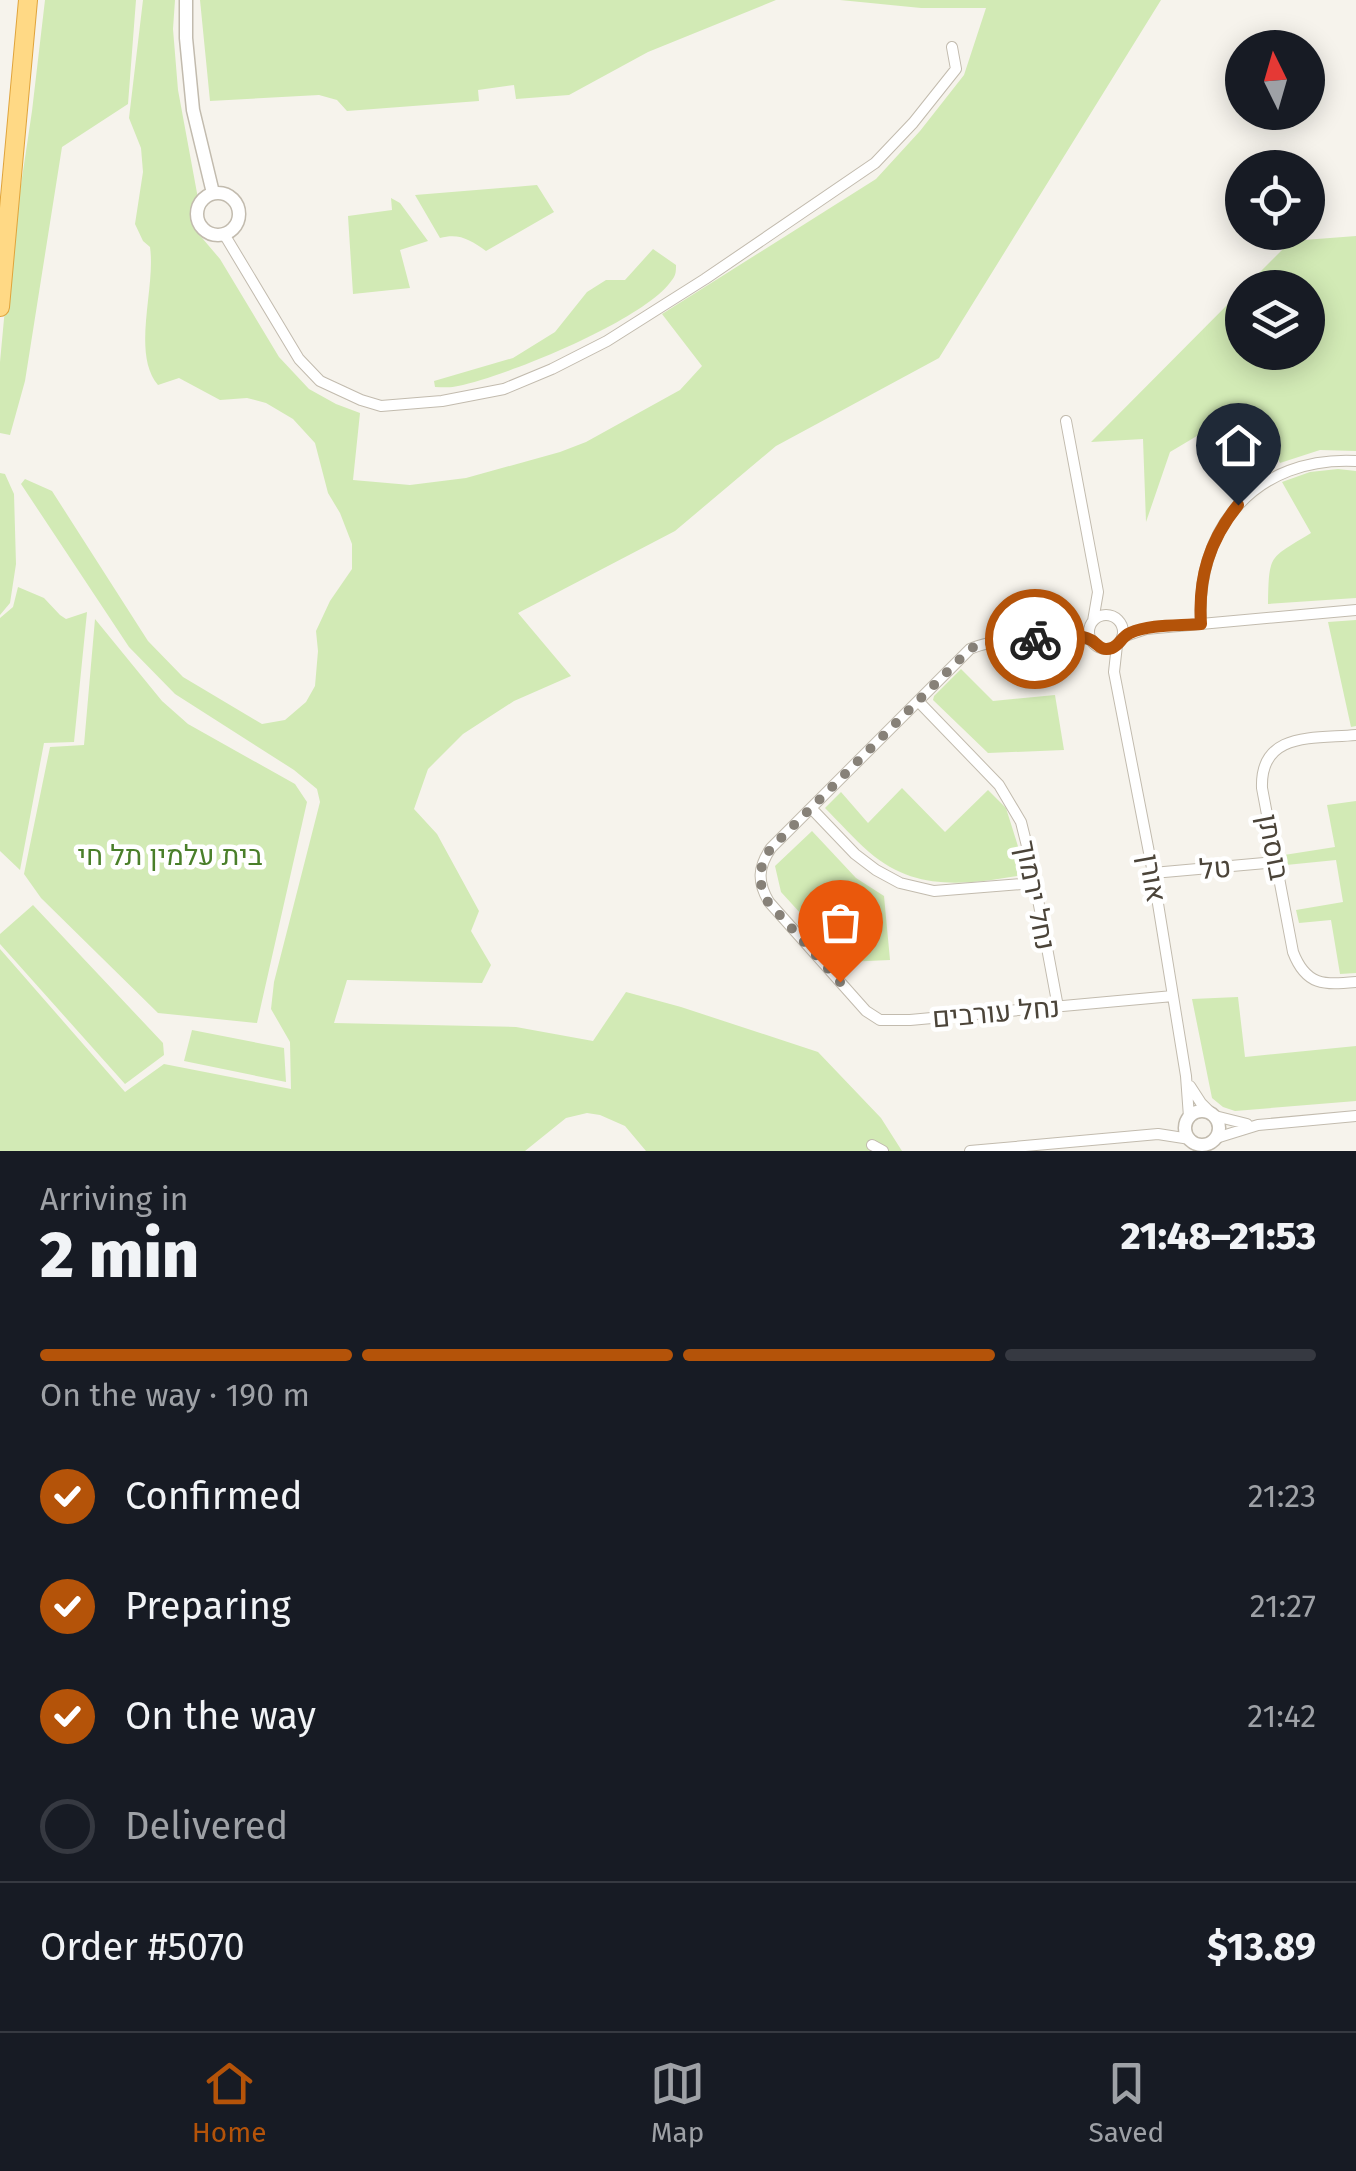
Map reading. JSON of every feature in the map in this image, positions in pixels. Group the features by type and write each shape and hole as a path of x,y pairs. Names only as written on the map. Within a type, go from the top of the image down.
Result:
{"highway":[{"path":"0,307 28,0"}],"street":[{"path":"186,0 192,110 212,193"},
{"path":"224,234 300,359 320,381 382,406 442,401 504,389 607,340 705,279 875,163 913,124 956,69 952,47"},
{"path":"212,193 230,196 238,206 235,226 224,234 206,231 197,216 199,204 212,193"},
{"path":"1066,421 1098,592 1090,630 1095,643 1110,648 1146,629"},
{"path":"1201,624 1200,592 1208,556 1223,524 1238,505 1286,471 1308,464 1356,461"},
{"path":"1098,592 1122,626 1120,641"},
{"path":"1092,623 1106,616 1146,629 1356,610"},
{"name":"נחל עורבים","path":"1092,623 1068,636 980,644 970,649 771,848 759,872 762,890 768,902 872,1016 880,1020 1173,996"},
{"name":"נחל עורבים","path":"1068,636 1095,643"},
{"name":"אורן","path":"1120,641 1114,662 1116,680 1153,873 1186,1076 1188,1120"},
{"name":"אורן","path":"1095,643 1116,680"},
{"name":"נחל ירמוך","path":"918,701 1000,785 1010,802 1026,838 1058,1007"},
{"name":"בוסתן","path":"1356,735 1290,742 1275,748 1262,772 1276,862 1299,967 1308,977 1322,983 1356,982"},
{"path":"810,808 855,854 900,883 934,892 1035,883"},
{"name":"טל","path":"1153,873 1276,862"},
{"name":"אורן","path":"1186,1076 1196,1096 1213,1115"},
{"path":"970,1151 1158,1134 1197,1112 1258,1125 1356,1116"},
{"path":"1213,1115 1219,1124 1213,1143"},
{"path":"1188,1120 1186,1132 1195,1144"},
{"path":"1158,1134 1203,1144 1258,1125"}],"green space":[{"path":"45,0 136,0 128,104 62,147 25,381 10,435 0,433 0,362 9,265"},
{"path":"143,0 175,0 178,90 197,193 197,232 220,259 279,357 309,389 360,413 353,480 410,485 466,478 560,452 586,442 680,390 702,366 662,314 876,179 920,131 964,75 986,8 921,8 840,0 1161,0 939,358 776,446 675,531 518,613 571,676 514,701 463,734 428,769 414,809 437,834 479,911 471,931 491,965 482,983 347,980 334,1023 516,1027 593,1041 626,992 818,1052 881,1118 902,1151 646,1151 625,1126 587,1113 566,1118 525,1151 0,1151 0,949 125,1092 164,1064 291,1089 290,1042 271,1009 274,982 320,802 317,789 294,770 175,694 129,647 21,484 25,479 52,491 148,641 183,677 262,724 285,720 306,702 315,686 316,631 352,569 352,544 328,493 315,443 293,419 266,403 247,398 220,400 179,378 158,385 150,372 145,338 150,247 135,224 143,172 141,148 129,118"},
{"path":"200,0 776,0 648,52 569,95 516,99 514,85 478,90 479,101 347,111 337,100 319,95 210,101"},
{"path":"537,185 554,212 486,251 464,238 440,238 415,195"},
{"path":"391,198 400,203 428,241 400,250 410,288 353,294 348,216 392,210"},
{"path":"1356,236 1356,451 1320,450 1280,463 1249,405 1170,452 1146,522 1143,439 1091,442 1225,307 1225,370 1325,370 1325,270 1262,270 1282,250 1325,250 1325,238"},
{"path":"653,249 676,265 675,275 657,296 634,312 573,344 508,371 455,387 435,387 434,381 513,358 555,332 587,292 606,280 625,280"},
{"path":"1356,471 1356,598 1268,604 1274,559 1311,533 1282,482 1310,472"},
{"path":"0,473 5,474 14,494 16,564 10,603 0,615"},
{"path":"18,587 44,598 66,619 87,612 74,742 44,743 20,870 0,851 0,618 13,607"},
{"name":"בית עלמין תל חי","path":"95,619 162,701 188,724 295,784 307,802 257,1023 158,1013 41,898 24,874 50,747 84,745"},
{"path":"1356,620 1356,726 1351,727 1328,622"},
{"path":"961,669 993,701 1055,695 1064,750 988,753 933,700"},
{"path":"902,788 945,832 988,790 1006,808 1022,859 1021,873 958,883 921,879 886,865 825,808 841,792 868,823"},
{"path":"1356,801 1356,973 1340,974 1331,920 1299,923 1296,910 1343,902 1336,860 1286,865 1284,855 1335,847 1327,805"},
{"path":"812,831 856,878 884,896 890,960 845,962 781,892 775,866"},
{"path":"33,905 163,1043 164,1055 125,1084 0,944 0,934"},
{"path":"1238,997 1245,1057 1356,1046 1356,1101 1235,1111 1212,1098 1192,999"},
{"path":"192,1030 284,1048 286,1082 184,1061"}],"way so far":[{"path":"840,982 768,902 759,872 763,860 970,649 980,644 1035,639"}],"route":[{"path":"1035,639 1077,636 1110,648 1138,630 1201,624 1200,592 1208,556 1223,524 1238,505"}]}
